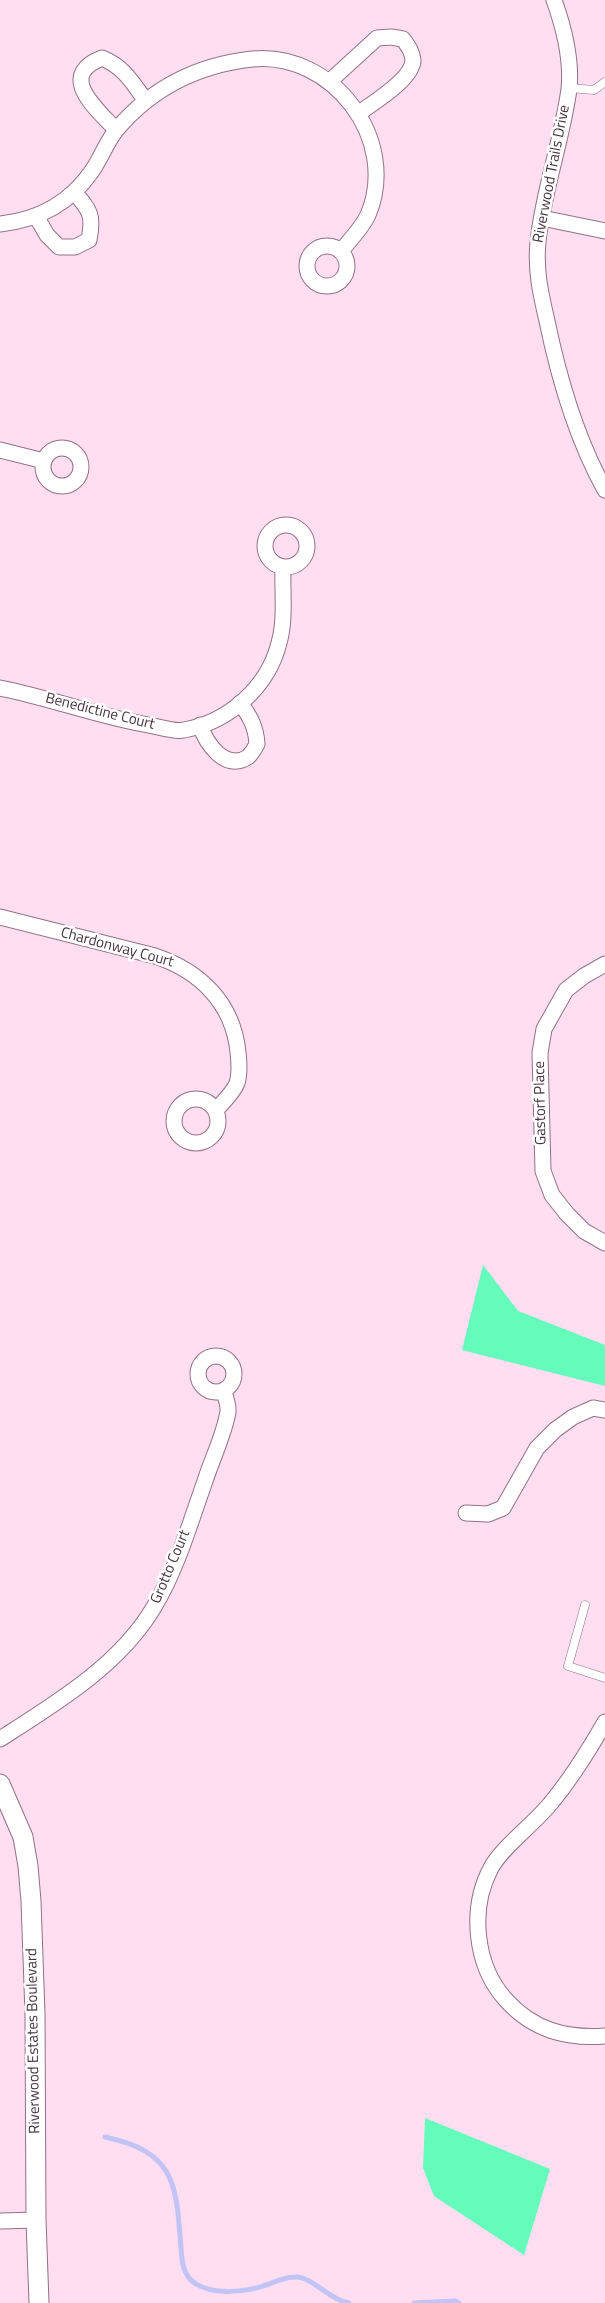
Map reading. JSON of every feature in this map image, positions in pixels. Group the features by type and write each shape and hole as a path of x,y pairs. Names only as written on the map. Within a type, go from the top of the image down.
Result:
{"street":[{"name":"Riverwood Trails Drive","path":"554,0 562,21 569,60 569,88 542,218 538,243 538,277 553,353 571,412 605,490"},
{"path":"560,0 562,21"},
{"path":"330,81 377,38 391,37 403,39 411,50 413,62 409,72 396,86 359,113"},
{"path":"116,130 86,98 81,86 82,72 92,62 102,58 113,62 127,74 145,100"},
{"path":"0,224 18,222 49,211 74,192 92,171 116,130 145,100 163,88 190,74 231,62 270,59 311,70 330,81 359,113 370,139 375,161 376,179 368,215 341,251"},
{"path":"36,216 47,236 59,247 75,247 90,240 93,223 89,209 74,192"},
{"path":"542,218 605,231"},
{"path":"0,450 44,461"},
{"name":"Benedictine Court","path":"0,688 123,721 183,731 224,716 257,688 271,665 279,643 283,622 283,567"},
{"path":"200,725 204,739 223,759 235,761 248,756 257,744 256,730 249,714 240,703"},
{"name":"Chardonway Court","path":"0,918 155,956 176,963 194,974 222,1004 232,1021 237,1038 239,1061 237,1084 216,1110"},
{"name":"Gastorf Place","path":"605,964 584,976 566,990 544,1029 540,1053 543,1172 552,1195 567,1214 584,1231 605,1243"},
{"name":"Grotto Court","path":"0,1739 72,1691 114,1656 137,1632 154,1609 167,1584 186,1534 228,1411 224,1390"},
{"path":"466,1513 488,1514 503,1508 537,1448 549,1436 573,1417 593,1408 605,1410"},
{"path":"605,1722 600,1740 552,1803 491,1868 478,1913 479,1941 486,1968 498,1991 515,2009 536,2025 561,2035 584,2038 605,2036"},
{"name":"Riverwood Estates Boulevard","path":"0,1784 23,1837 31,1901 35,2014 36,2220 39,2303"},
{"path":"0,2221 36,2220"}],"lane":[{"path":"569,88 594,90 605,82"},
{"path":"586,1605 568,1666 605,1678"}],"green space":[{"path":"483,1265 518,1311 605,1345 605,1386 462,1350"},
{"path":"425,2118 550,2169 524,2255 434,2196 423,2168"}],"waterway":[{"path":"105,2137 128,2143 146,2152 159,2162 168,2174 177,2206 183,2263 188,2277 196,2284 211,2290 238,2291 295,2277 308,2280 335,2298 349,2303"},
{"path":"414,2303 455,2301 459,2303"}]}
